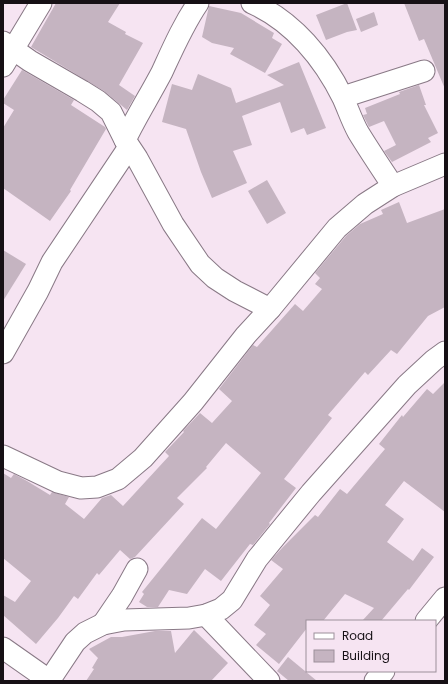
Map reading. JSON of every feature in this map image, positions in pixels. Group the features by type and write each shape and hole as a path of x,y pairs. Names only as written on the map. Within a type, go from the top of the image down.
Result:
{"street":[{"path":"41,3 7,53 30,61 82,91 111,112 172,224 200,264 215,278 235,292 270,309"},
{"path":"3,353 38,291 52,262 80,223 127,143 142,105 156,82 181,30 198,3"},
{"path":"252,3 263,8 277,18 306,42 320,60 343,97 358,130 393,186"},
{"path":"343,97 424,71"},
{"path":"3,456 58,482 81,488 97,487 118,479 143,458 193,402 246,335 270,309 337,228 365,204 393,186 445,164"},
{"path":"3,648 50,681 75,642 85,633 103,624 124,620 189,618 221,609 232,600 257,559 311,493 407,385 445,352"},
{"path":"103,624 122,596 137,569"},
{"path":"427,620 445,598"},
{"path":"206,614 269,681"},
{"path":"375,681 383,672"}],"building":[{"path":"56,3 120,3 108,22 126,32 125,34 143,43 119,85 135,96 127,110 104,91 31,47"},
{"path":"347,3 357,30 326,40 316,15"},
{"path":"404,3 445,3 445,89 424,39 419,41"},
{"path":"209,6 241,13 274,33 272,38 282,44 265,73 230,54 234,48 212,43 202,37"},
{"path":"374,12 378,25 361,32 356,19"},
{"path":"299,62 326,128 307,135 304,128 291,133 280,102 242,116 252,145 233,151 247,183 212,198 186,129 162,122 172,84 192,90 198,74 231,88 236,103 284,85 267,75"},
{"path":"22,70 74,100 71,105 106,129 70,190 71,191 50,221 3,188 3,128 14,110 3,103 3,100"},
{"path":"419,85 426,105 424,105 438,133 428,138 431,142 392,162 384,151 396,145 384,121 369,127 363,115 367,114 365,108 400,94 399,92"},
{"path":"267,180 286,213 267,224 248,191"},
{"path":"399,202 407,223 445,209 445,307 428,316 397,354 391,350 368,375 365,372 328,415 332,418 284,479 296,488 269,523 270,524 253,545 250,544 221,581 205,569 187,594 169,590 158,607 147,607 139,602 144,594 142,592 202,518 216,529 261,473 226,443 206,467 207,468 177,498 184,504 135,557 130,559 120,550 99,575 97,573 78,599 74,596 36,644 3,615 3,595 15,602 31,581 3,558 3,473 11,478 14,474 50,495 52,492 69,497 65,504 84,519 102,498 111,495 123,506 169,456 165,452 200,413 212,423 232,401 219,389 253,345 257,347 295,304 303,311 322,289 315,284 320,278 315,273 346,236 360,224 383,214 381,210"},
{"path":"3,250 26,264 3,301"},
{"path":"445,382 445,512 404,481 385,505 404,519 387,542 413,561 422,548 434,557 409,590 408,589 382,620 363,620 374,608 345,594 324,620 306,620 306,629 279,664 256,645 266,634 254,625 270,605 260,596 283,569 271,560 315,515 318,517 340,489 347,494 385,449 379,444 402,415 403,417 427,389 433,394"},
{"path":"194,630 228,663 211,681 86,681 94,669 92,668 98,658 89,649 111,637 122,637 155,631 171,631 175,653"},
{"path":"288,657 317,681 289,681 277,671"}]}
